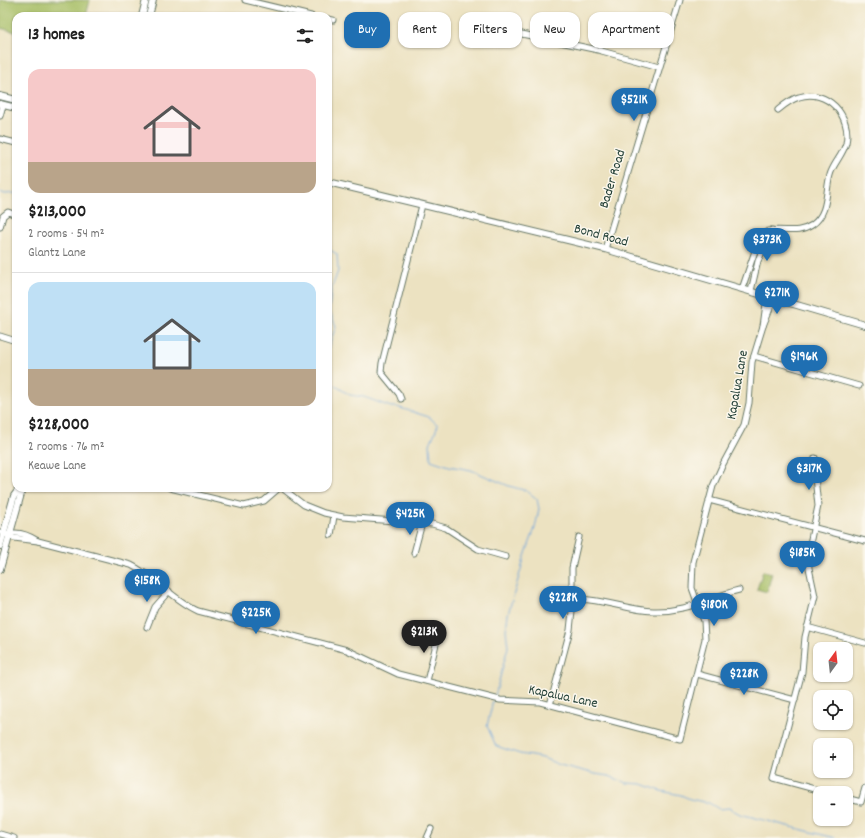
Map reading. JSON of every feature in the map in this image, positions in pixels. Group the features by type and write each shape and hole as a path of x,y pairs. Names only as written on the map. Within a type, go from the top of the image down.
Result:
{"main road":[{"path":"143,12 146,0"},
{"path":"150,12 153,0"},
{"path":"0,96 12,99"},
{"path":"1,104 12,107"},
{"name":"Bond Road","path":"332,183 604,249 865,325"},
{"path":"0,546 21,492"},
{"path":"0,569 4,533"}],"street":[{"path":"245,0 294,12"},
{"name":"Bader Road","path":"604,249 680,0"},
{"path":"522,34 598,50 659,66"},
{"path":"742,289 756,250 765,234 772,230 797,232 805,229 820,218 825,206 830,173 844,149 846,127 840,112 826,99 818,96 798,97 778,110"},
{"path":"0,116 1,104"},
{"path":"0,139 12,142"},
{"path":"401,399 399,394 381,372 422,205"},
{"path":"0,227 3,216 8,212 12,214"},
{"path":"750,291 758,261 772,230"},
{"name":"Kapalua Lane","path":"4,533 15,532 32,537 38,541 131,565 145,572 183,603 198,611 347,650 388,671 500,700 533,701 680,739 704,644 705,630 692,588 691,571 709,500 719,473 744,425 749,403 750,372 763,326 766,304 771,298"},
{"path":"0,336 12,340"},
{"path":"754,356 859,386"},
{"path":"813,789 774,778 802,672 808,627 815,596 808,562 818,499 814,474 815,458"},
{"path":"186,492 244,506 264,501 275,492"},
{"path":"286,492 304,505 334,516 422,523 439,526 452,532 471,546 506,557"},
{"path":"709,500 865,541"},
{"path":"331,535 334,516"},
{"path":"414,553 422,523"},
{"path":"550,705 570,630 572,568 579,537"},
{"path":"572,600 595,600 652,611 677,610 698,605 739,590"},
{"path":"148,627 154,607 169,591"},
{"path":"808,627 865,643"},
{"path":"427,681 439,632"},
{"path":"697,674 795,700"},
{"path":"853,800 861,802 865,788"},
{"path":"427,838 431,830"},
{"path":"0,834 14,838"}],"green space":[{"path":"0,0 90,0 87,12 12,12 12,31 0,28"},
{"path":"763,571 772,573 767,592 757,589"}],"waterway":[{"path":"0,192 5,194 12,193"},
{"path":"332,251 337,254 338,271 332,287"},
{"path":"332,317 336,326 332,338"},
{"path":"332,384 350,395 364,397 391,407 397,407 429,417 438,425 430,444 431,460 449,466 471,470 509,486 527,491 537,499 539,509 535,528 524,559 508,614 506,630 508,647 495,696"},
{"path":"493,701 487,726 496,746 520,754 543,758 560,765 609,776 627,783 642,784 661,791 681,795 690,799 709,803 719,809 729,808 740,814 835,838"}]}
